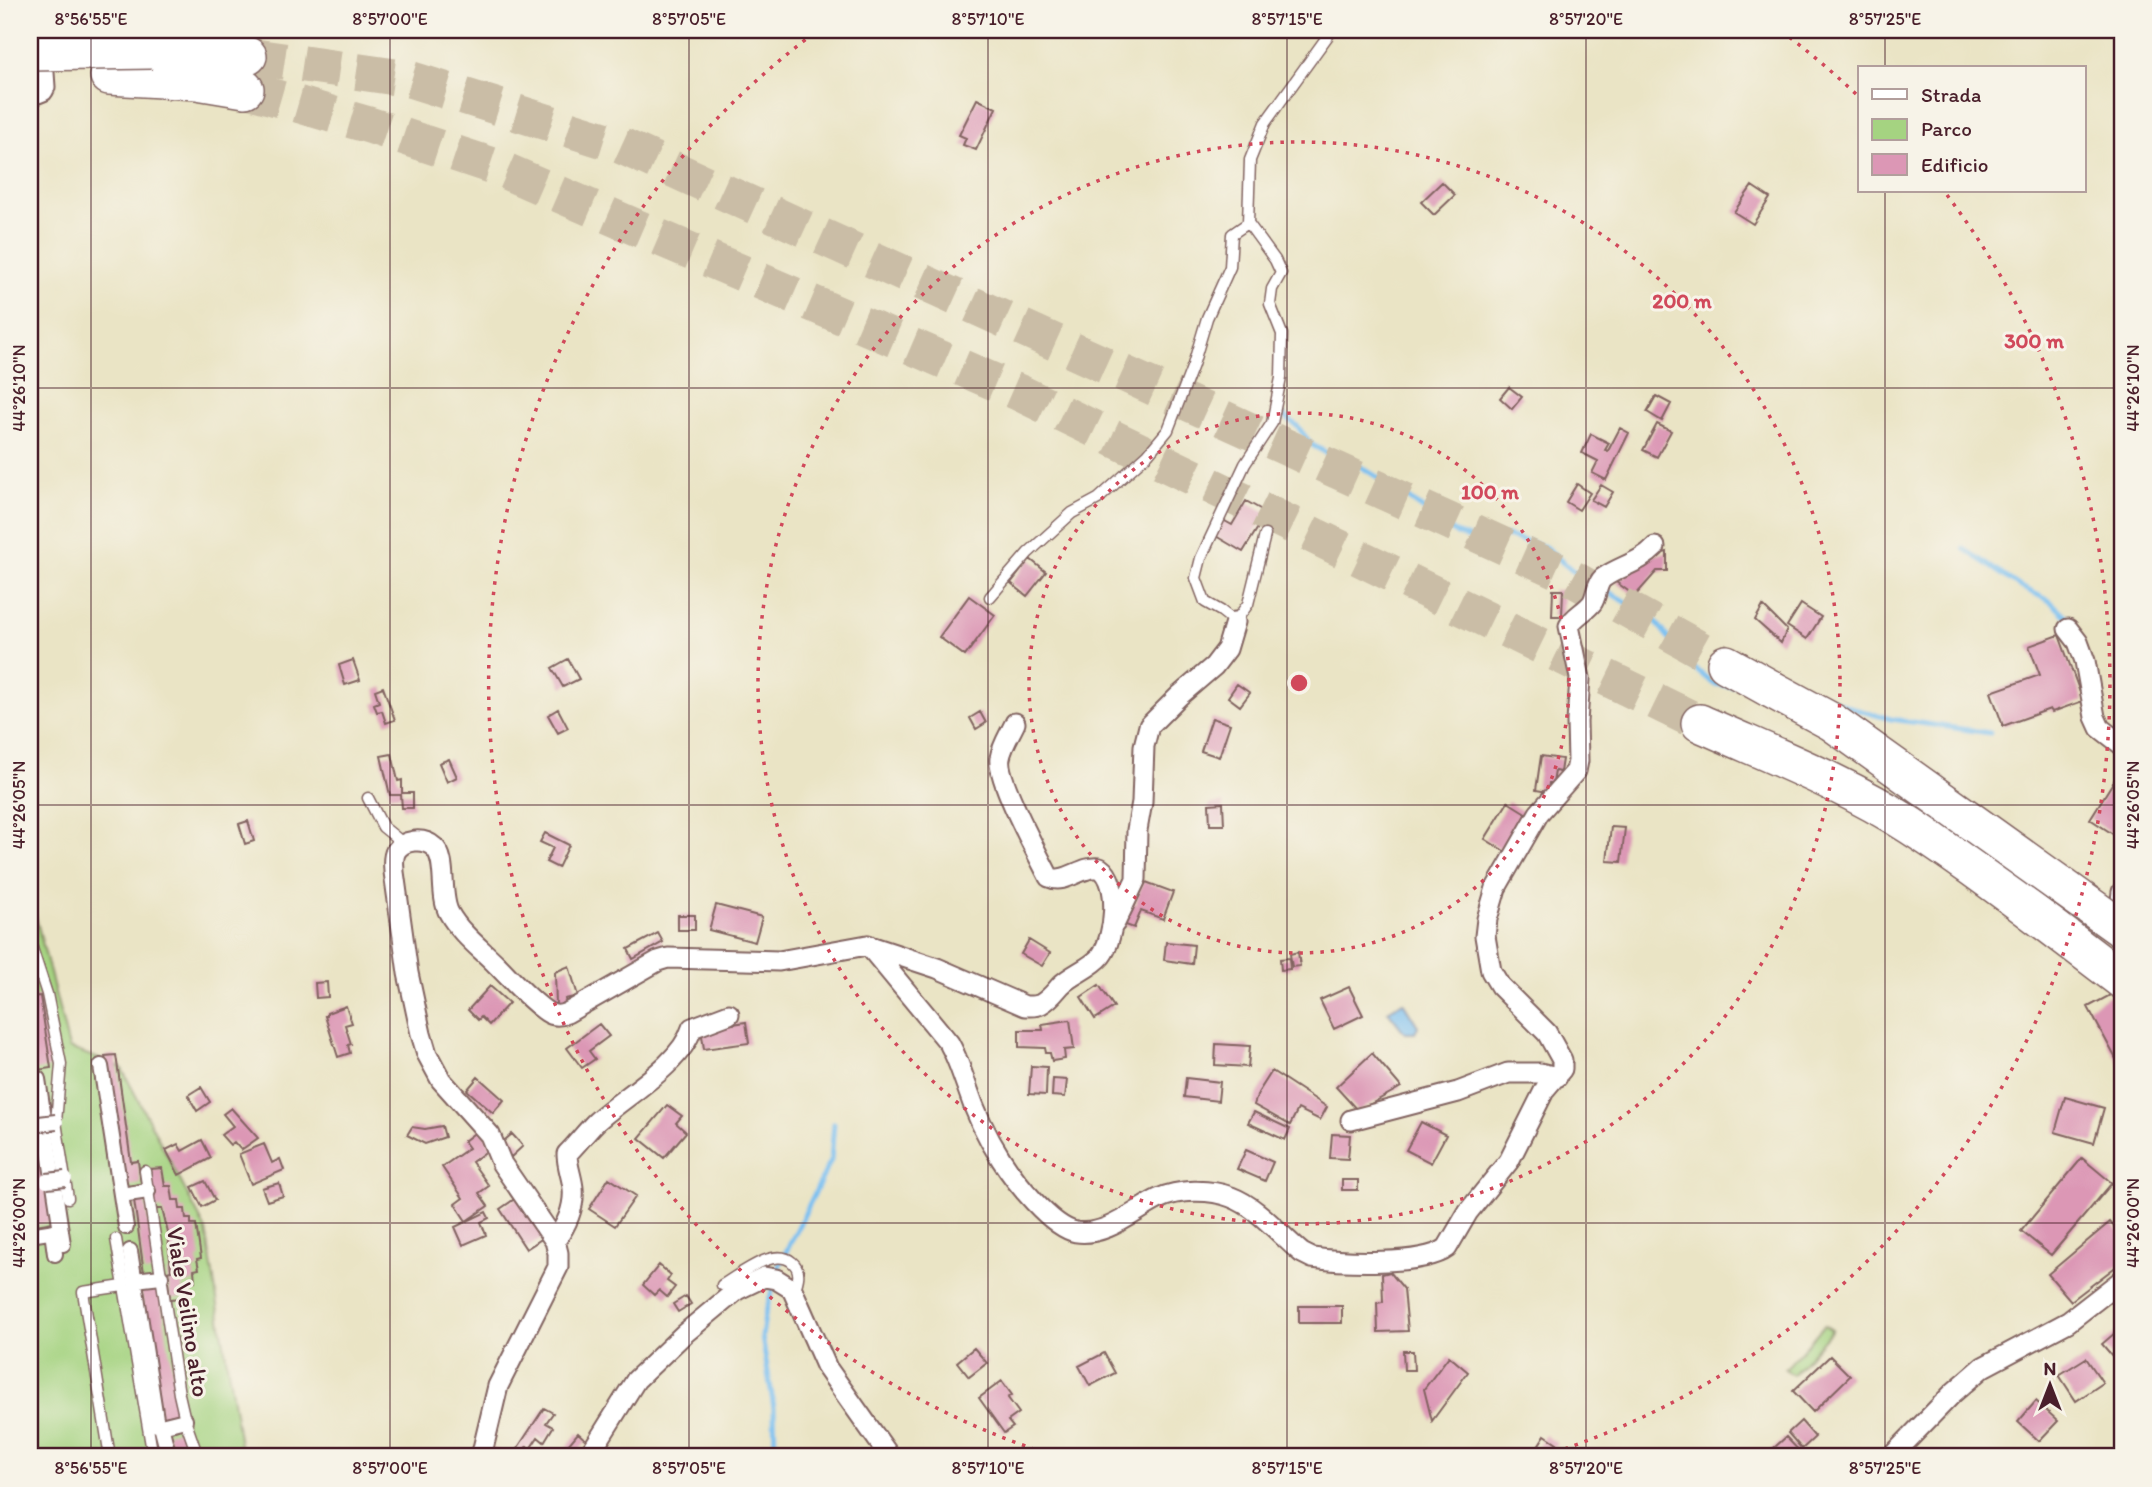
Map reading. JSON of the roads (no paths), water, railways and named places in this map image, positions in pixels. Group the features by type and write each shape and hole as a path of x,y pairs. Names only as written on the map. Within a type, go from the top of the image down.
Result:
{"highway":[{"path":"30,52 247,72"},
{"path":"30,77 152,64"},
{"path":"1726,664 1832,722 2122,929"},
{"path":"1700,723 1813,772 1909,824 2122,980"}],"street":[{"path":"30,89 38,93 43,91 45,86 41,30"},
{"path":"867,945 949,1043 960,1061 966,1086 1000,1159 1049,1217 1073,1232 1085,1233 1101,1229 1161,1197 1206,1191 1239,1200 1302,1253 1312,1258 1402,1260 1433,1255 1447,1248 1468,1212 1509,1161 1545,1089 1557,1077 1562,1065 1554,1044 1539,1023 1500,986 1491,971 1485,936 1496,888 1539,813 1576,771 1580,678 1568,630 1570,623 1591,605 1603,578 1642,559 1655,547"},
{"path":"481,1457 498,1386 558,1267 558,1253 555,1241 502,1164 490,1135 441,1080 427,1054 408,973 394,872 393,858 396,850 404,844 421,841 436,848 440,856 444,899 449,913 466,935 547,1012 554,1015 567,1013 658,961 668,958 779,961 867,945 937,968 1025,1006 1037,1006 1101,956 1136,878 1144,746 1149,726 1214,666 1227,649 1235,622"},
{"path":"2068,629 2078,642 2085,661 2095,717 2100,728 2122,745"},
{"path":"1015,723 1000,756 999,765 1030,837 1049,877 1054,880 1061,880 1084,868 1093,867 1105,872 1113,898 1112,928"},
{"path":"2122,892 2119,919 2122,929"},
{"path":"555,1241 566,1224 572,1206 573,1188 567,1154 596,1122 660,1071 689,1039 692,1028 729,1014"},
{"path":"101,1066 125,1227"},
{"path":"1351,1120 1458,1092 1508,1073 1540,1073 1557,1077"},
{"path":"30,1080 38,1079 60,1242 30,1235"},
{"path":"38,1124 56,1122"},
{"path":"47,1181 65,1179"},
{"path":"121,1195 148,1191"},
{"path":"130,1251 129,1283 157,1425 161,1426 169,1457"},
{"path":"129,1283 161,1277"},
{"path":"588,1457 636,1380 684,1334 737,1290 764,1277 782,1282 794,1293 827,1368 890,1457"},
{"path":"1891,1457 1953,1393 1983,1367 2068,1322 2122,1280"},
{"path":"161,1426 185,1420"}],"lane":[{"path":"1265,536 1248,604 1235,622 1205,602 1196,578 1201,558 1245,464 1272,423 1281,378 1282,334 1270,304 1272,289 1281,273 1275,260 1248,223 1250,160 1265,123 1332,30"},
{"path":"990,597 1028,552 1072,513 1098,499 1148,454 1168,430 1193,365 1207,318 1230,267 1231,234 1248,223"},
{"path":"368,798 383,827 404,844"},
{"path":"30,942 47,994 61,1064 56,1122 68,1198"},
{"name":"Viale Veilino alto","path":"145,1171 185,1420 198,1457"},
{"path":"116,1239 129,1283 153,1457"},
{"path":"722,1285 766,1259 781,1256 794,1263 798,1270 799,1278 794,1293"},
{"path":"110,1457 83,1292 129,1283"}],"water":[{"path":"1403,1002 1418,1026 1415,1033 1405,1033 1388,1011"}],"waterway":[{"path":"1282,414 1297,426 1312,445 1334,457 1353,462 1390,485 1457,534 1476,540 1507,536 1545,547 1574,572 1652,617 1691,666 1714,684 1732,686"},
{"path":"1964,549 2019,586 2050,601 2067,617"},
{"path":"1818,694 1858,710 1891,719 1990,733"},
{"path":"775,1457 774,1408 762,1337 765,1315 779,1266 831,1160 834,1123"}],"tunnel":[{"path":"248,56 409,79 620,145 1559,571 1726,664"},
{"path":"245,89 369,125 496,167 1020,393 1700,723"}]}
